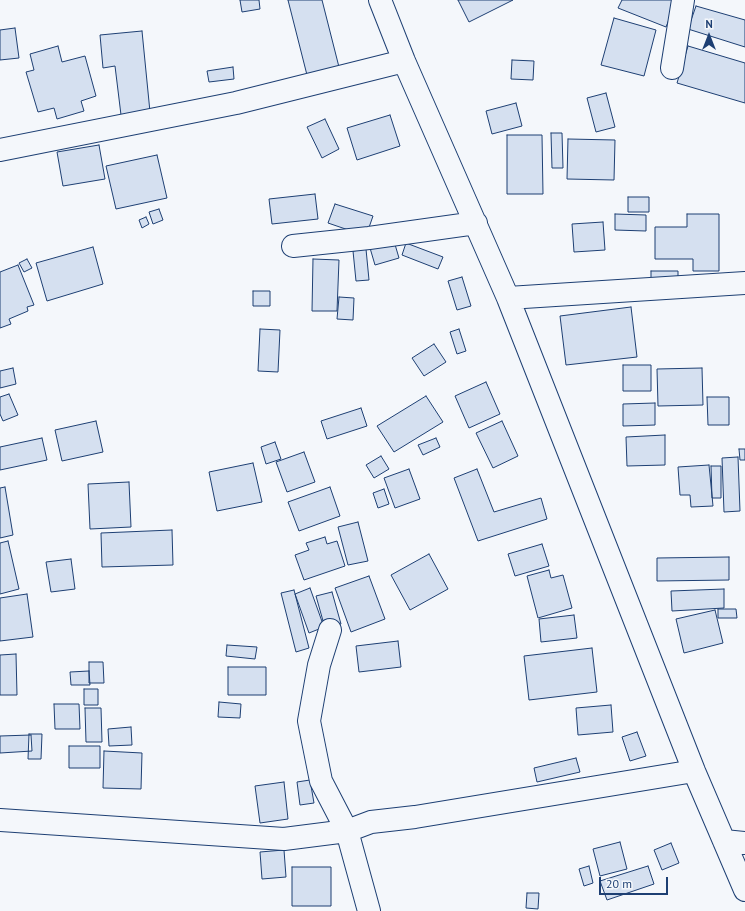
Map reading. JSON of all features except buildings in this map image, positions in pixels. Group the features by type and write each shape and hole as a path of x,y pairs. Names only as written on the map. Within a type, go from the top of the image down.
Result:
{"street":[{"path":"380,0 404,61 508,298 694,771 735,842 745,890"},
{"path":"672,68 683,0"},
{"path":"0,150 236,103 404,61"},
{"path":"292,246 370,238 476,223"},
{"path":"508,298 745,283"},
{"path":"330,630 319,666 309,721 321,781 347,831 369,911"},
{"path":"0,820 284,838 347,831 371,822 415,817 694,771"}]}
